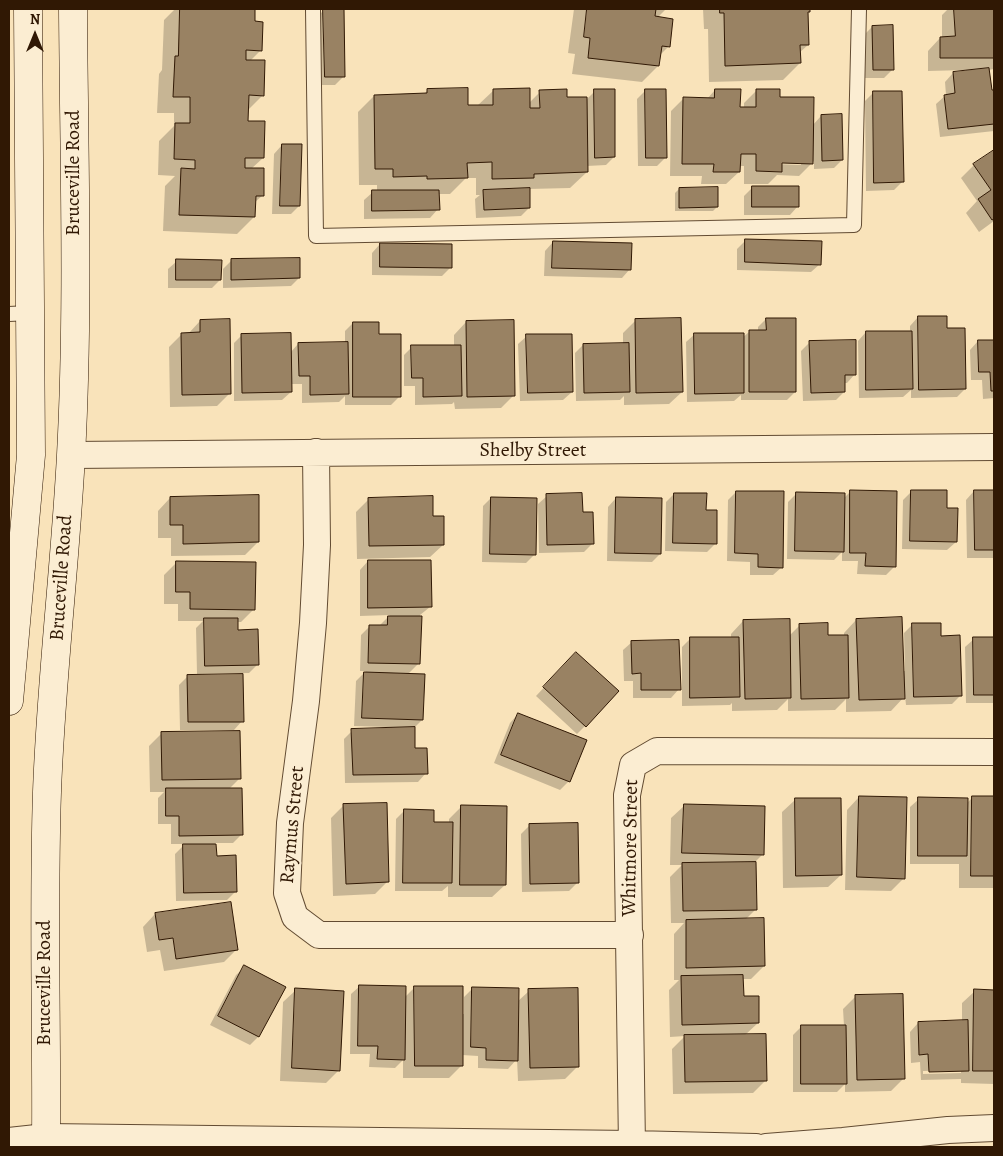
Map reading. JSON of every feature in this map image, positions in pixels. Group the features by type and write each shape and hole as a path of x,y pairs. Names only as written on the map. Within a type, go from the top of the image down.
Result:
{"main road":[{"name":"Bruceville Road","path":"9,701 30,455 19,313 28,9"},
{"name":"Bruceville Road","path":"46,1142 44,880 47,794 71,455 74,373 73,9"}],"street":[{"name":"Shelby Street","path":"71,455 994,447"},
{"name":"Raymus Street","path":"316,452 317,545 313,623 306,701 290,823 287,893 295,917 319,935 630,935"},
{"name":"Whitmore Street","path":"632,1146 627,795 632,765 657,751 994,752"},
{"path":"766,1147 843,1142 948,1130 994,1128"},
{"path":"9,1141 756,1147"}],"lane":[{"path":"313,9 316,236 854,225 859,9"}],"building":[{"path":"180,9 255,9 255,21 263,22 262,51 246,50 246,60 265,60 264,96 249,95 248,121 265,121 264,158 245,158 245,168 264,168 264,196 256,196 255,217 179,215 181,168 195,169 195,160 174,159 175,123 190,123 190,97 173,97 175,56 178,56"},
{"path":"323,9 344,9 345,77 325,77"},
{"path":"587,9 656,9 655,16 673,19 670,47 662,46 659,66 588,58 590,38 584,37"},
{"path":"720,9 810,9 810,12 808,12 809,45 800,45 801,63 725,66 724,13 720,13"},
{"path":"954,9 994,9 994,58 940,58 940,37 955,36"},
{"path":"893,25 894,70 873,70 872,26"},
{"path":"989,68 992,90 994,90 994,124 948,129 944,95 955,93 953,72"},
{"path":"468,88 468,105 493,105 493,89 530,88 530,108 540,108 539,90 567,89 567,97 587,97 588,172 534,174 534,178 492,179 492,162 467,163 468,178 427,179 427,176 393,177 393,169 375,169 374,95 427,93 427,89"},
{"path":"594,89 615,89 615,157 595,158"},
{"path":"645,89 666,89 667,158 646,158"},
{"path":"715,89 741,89 740,107 756,107 756,89 780,89 780,97 814,97 813,164 782,163 782,172 756,171 756,154 741,154 740,172 713,172 714,164 682,164 683,97 714,98"},
{"path":"873,91 902,91 904,182 874,183"},
{"path":"842,114 843,160 822,161 821,115"},
{"path":"282,144 302,144 300,206 280,206"},
{"path":"994,150 994,219 992,220 978,199 991,190 973,164"},
{"path":"752,186 799,186 799,207 752,207"},
{"path":"718,187 718,207 679,208 679,188"},
{"path":"530,188 530,208 484,210 483,190"},
{"path":"372,190 439,190 440,210 372,211"},
{"path":"745,239 822,241 821,265 745,262"},
{"path":"553,241 632,243 631,270 552,268"},
{"path":"380,243 452,244 452,268 380,267"},
{"path":"300,258 300,278 231,280 231,259"},
{"path":"176,259 222,260 221,280 176,280"},
{"path":"918,316 947,316 947,328 965,328 966,389 919,390"},
{"path":"681,318 683,392 636,393 635,319"},
{"path":"766,318 796,318 796,392 749,392 749,330 766,330"},
{"path":"230,319 231,394 182,395 181,333 200,332 200,320"},
{"path":"514,320 515,396 467,397 466,321"},
{"path":"353,322 379,322 379,334 401,334 401,397 353,397"},
{"path":"866,331 912,331 913,389 866,390"},
{"path":"291,333 292,392 242,393 241,334"},
{"path":"694,333 744,333 744,393 695,394"},
{"path":"526,334 572,334 573,392 528,393"},
{"path":"856,340 856,375 845,375 845,392 811,393 809,341"},
{"path":"978,340 994,340 994,391 991,391 990,372 979,372"},
{"path":"348,342 349,394 310,395 310,376 299,376 298,343"},
{"path":"629,343 630,392 584,393 583,344"},
{"path":"411,345 461,345 462,396 423,397 423,378 412,378"},
{"path":"850,490 897,491 896,567 865,566 866,553 850,553"},
{"path":"911,490 947,490 947,508 958,508 957,542 910,541"},
{"path":"974,490 994,490 994,550 975,550"},
{"path":"736,491 784,491 783,568 758,567 758,554 735,553"},
{"path":"796,492 845,493 844,552 795,551"},
{"path":"582,493 583,512 593,512 594,544 547,545 546,494"},
{"path":"674,493 707,493 706,510 717,510 717,544 673,543"},
{"path":"259,495 259,542 183,544 183,525 170,525 170,497"},
{"path":"433,496 433,516 444,516 444,545 369,546 368,498"},
{"path":"491,497 537,498 536,555 490,554"},
{"path":"616,497 662,498 661,554 615,553"},
{"path":"368,560 431,560 432,607 368,608"},
{"path":"176,561 256,562 255,610 190,609 190,592 176,592"},
{"path":"388,616 422,616 420,664 368,663 369,625 387,625"},
{"path":"902,617 905,699 859,700 856,619"},
{"path":"204,618 238,618 238,630 258,629 259,665 205,666"},
{"path":"790,619 791,698 745,699 743,620"},
{"path":"828,623 828,635 848,635 849,698 801,699 799,624"},
{"path":"912,623 941,623 941,636 960,635 962,696 914,697"},
{"path":"690,637 739,637 740,697 690,698"},
{"path":"973,637 994,637 994,695 974,695"},
{"path":"679,640 681,690 641,690 641,673 632,674 631,641"},
{"path":"576,652 619,691 586,727 543,687"},
{"path":"364,672 425,674 423,720 362,718"},
{"path":"243,674 244,722 188,722 187,675"},
{"path":"518,713 587,740 570,782 501,755"},
{"path":"415,727 415,748 427,748 428,774 353,775 351,729"},
{"path":"240,731 241,779 162,780 161,732"},
{"path":"166,788 242,788 243,835 179,836 179,816 166,816"},
{"path":"859,796 907,797 905,879 857,877"},
{"path":"972,796 994,796 994,876 971,876"},
{"path":"918,797 968,798 967,856 918,856"},
{"path":"795,798 841,798 842,875 796,876"},
{"path":"387,803 389,882 346,884 343,804"},
{"path":"684,804 765,806 764,855 682,853"},
{"path":"461,805 507,806 506,885 460,885"},
{"path":"404,809 434,810 434,822 453,822 452,883 403,883"},
{"path":"578,823 579,883 530,884 529,824"},
{"path":"183,844 216,844 217,856 236,855 237,892 184,893"},
{"path":"756,862 757,910 683,911 682,863"},
{"path":"231,902 238,950 176,959 173,938 159,940 155,913"},
{"path":"764,918 765,966 686,968 686,920"},
{"path":"244,965 286,987 259,1037 218,1016"},
{"path":"743,975 744,996 759,996 759,1023 682,1025 681,976"},
{"path":"359,985 406,986 405,1060 377,1059 378,1046 358,1046"},
{"path":"414,986 463,986 463,1066 415,1066"},
{"path":"472,987 519,988 518,1061 486,1060 486,1048 471,1047"},
{"path":"295,988 344,991 340,1071 292,1068"},
{"path":"578,988 579,1067 530,1068 528,989"},
{"path":"974,989 994,990 994,1071 973,1071"},
{"path":"903,994 905,1079 857,1080 855,995"},
{"path":"968,1020 969,1071 929,1072 928,1054 919,1055 918,1022"},
{"path":"801,1025 846,1025 847,1084 801,1084"},
{"path":"766,1034 767,1081 685,1082 684,1035"}]}
